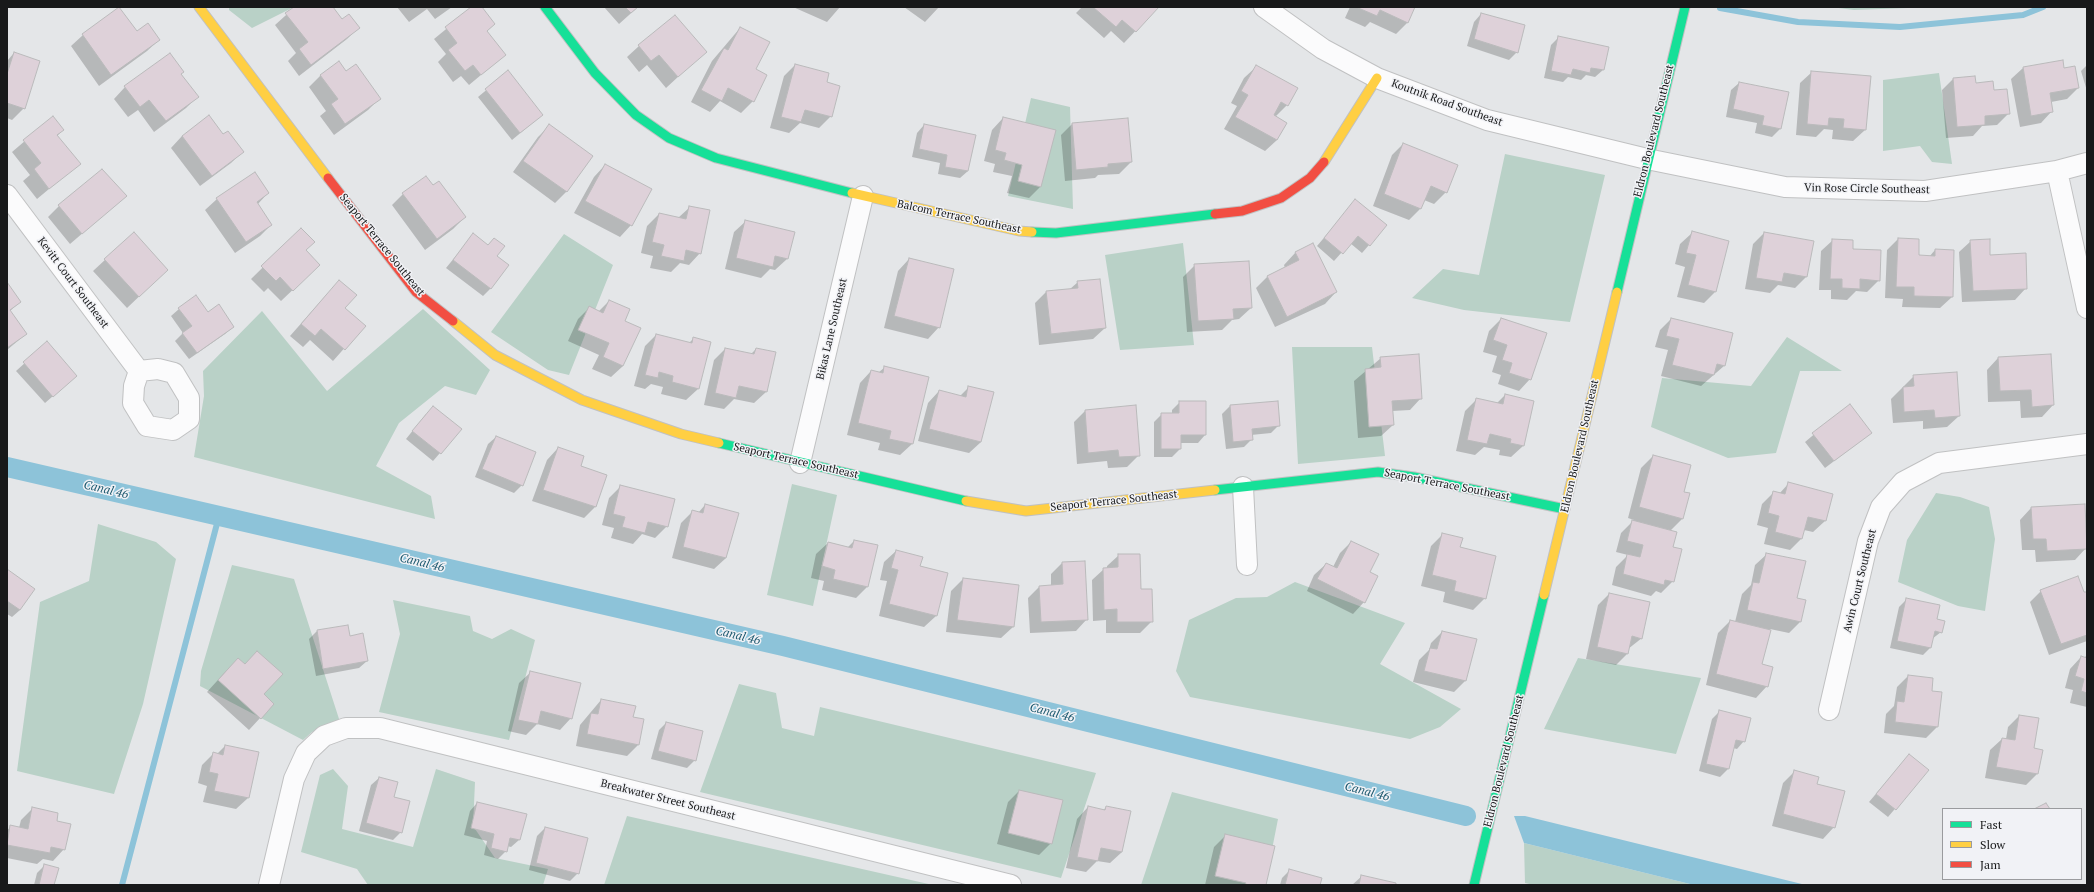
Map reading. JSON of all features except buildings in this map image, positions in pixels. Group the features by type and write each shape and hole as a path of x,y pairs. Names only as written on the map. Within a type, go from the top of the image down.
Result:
{"street":[{"name":"Seaport Terrace Southeast","path":"199,7 246,71 416,292 495,355 582,400 681,434 989,506 1026,511 1378,472 1414,477 1565,510"},
{"name":"Balcom Terrace Southeast","path":"545,7 595,73 636,115 669,138 716,158 863,196 1019,231 1056,233 1242,211 1281,198 1310,178 1330,155 1377,78"},
{"name":"Koutnik Road Southeast","path":"1264,7 1323,49 1377,78 1487,120 1647,159"},
{"name":"Eldron Boulevard Southeast","path":"1474,885 1565,510 1684,7"},
{"name":"Vin Rose Circle Southeast","path":"1647,159 1785,187 1918,191 2057,171 2087,163"},
{"path":"2057,171 2087,308"},
{"name":"Kevitt Court Southeast","path":"7,195 139,371"},
{"name":"Bikas Lane Southeast","path":"800,463 863,196"},
{"name":"Awin Court Southeast","path":"1828,710 1868,541 1881,507 1903,482 1939,463 2087,444"},
{"path":"1243,487 1247,565"},
{"name":"Breakwater Street Southeast","path":"269,885 294,779 306,753 324,736 346,728 380,728 1011,885"}],"green space":[{"path":"229,7 294,7 252,28 229,10"},
{"path":"1831,7 1934,7 1854,10"},
{"path":"1939,73 1952,164 1932,162 1920,146 1883,151 1883,80"},
{"path":"1031,98 1070,107 1073,209 1008,196"},
{"path":"1505,154 1605,175 1570,322 1464,310 1412,298 1443,269 1479,275"},
{"path":"564,234 613,265 569,375 548,370 491,332"},
{"path":"1183,243 1194,345 1120,350 1105,255"},
{"path":"423,309 490,370 476,395 445,386 399,423 376,466 431,496 435,519 194,457 204,396 203,371 262,311 327,391"},
{"path":"1787,337 1842,371 1800,371 1776,453 1728,458 1651,427 1662,378 1751,386"},
{"path":"1292,347 1372,347 1385,456 1298,464"},
{"path":"792,484 837,495 813,606 767,595"},
{"path":"1936,493 1960,497 1989,507 1995,539 1985,611 1958,606 1898,582 1907,540"},
{"path":"98,524 156,542 176,559 143,704 114,794 17,771 40,602 89,581"},
{"path":"232,565 294,579 340,722 312,732 303,740 200,686 201,671"},
{"path":"1295,582 1405,623 1380,664 1461,709 1440,727 1410,739 1190,697 1176,671 1189,620 1236,598 1267,597"},
{"path":"393,600 470,616 473,631 492,639 511,629 535,640 509,740 379,712 400,634"},
{"path":"1578,658 1701,678 1676,754 1544,729"},
{"path":"739,684 776,693 782,728 814,736 820,707 1096,773 1061,878 700,792"},
{"path":"333,769 348,786 342,829 413,847 436,769 475,782 473,826 495,858 548,869 543,885 368,885 357,869 301,852 320,775"},
{"path":"1172,792 1278,819 1265,885 1141,885"},
{"path":"627,816 933,885 604,885"},
{"path":"1524,843 1694,885 1534,885 1525,883"}],"water":[{"path":"1514,816 1525,816 1806,885 1694,885 1524,843"}],"waterway":[{"path":"1720,8 1798,22 1900,27 2023,15 2043,7"},
{"name":"Canal 46","path":"7,467 783,646 1466,816"},
{"path":"122,885 219,516"}],"traffic: fast":[{"path":"545,7 595,73 636,115 669,138 716,158 852,193"},
{"path":"1617,292 1685,7"},
{"path":"1032,232 1056,233 1215,214"},
{"path":"719,443 966,501"},
{"path":"1215,490 1378,472 1414,477 1565,509"},
{"path":"1474,885 1544,595"}],"traffic: slow":[{"path":"199,7 328,178"},
{"path":"1324,162 1377,78"},
{"path":"852,193 1019,231 1032,232"},
{"path":"1544,595 1617,292"},
{"path":"453,321 495,355 582,400 681,434 719,443"},
{"path":"966,501 1026,511 1215,490"}],"traffic: jam":[{"path":"1215,214 1242,211 1281,198 1310,178 1324,162"},
{"path":"328,178 416,292 453,321"}]}
